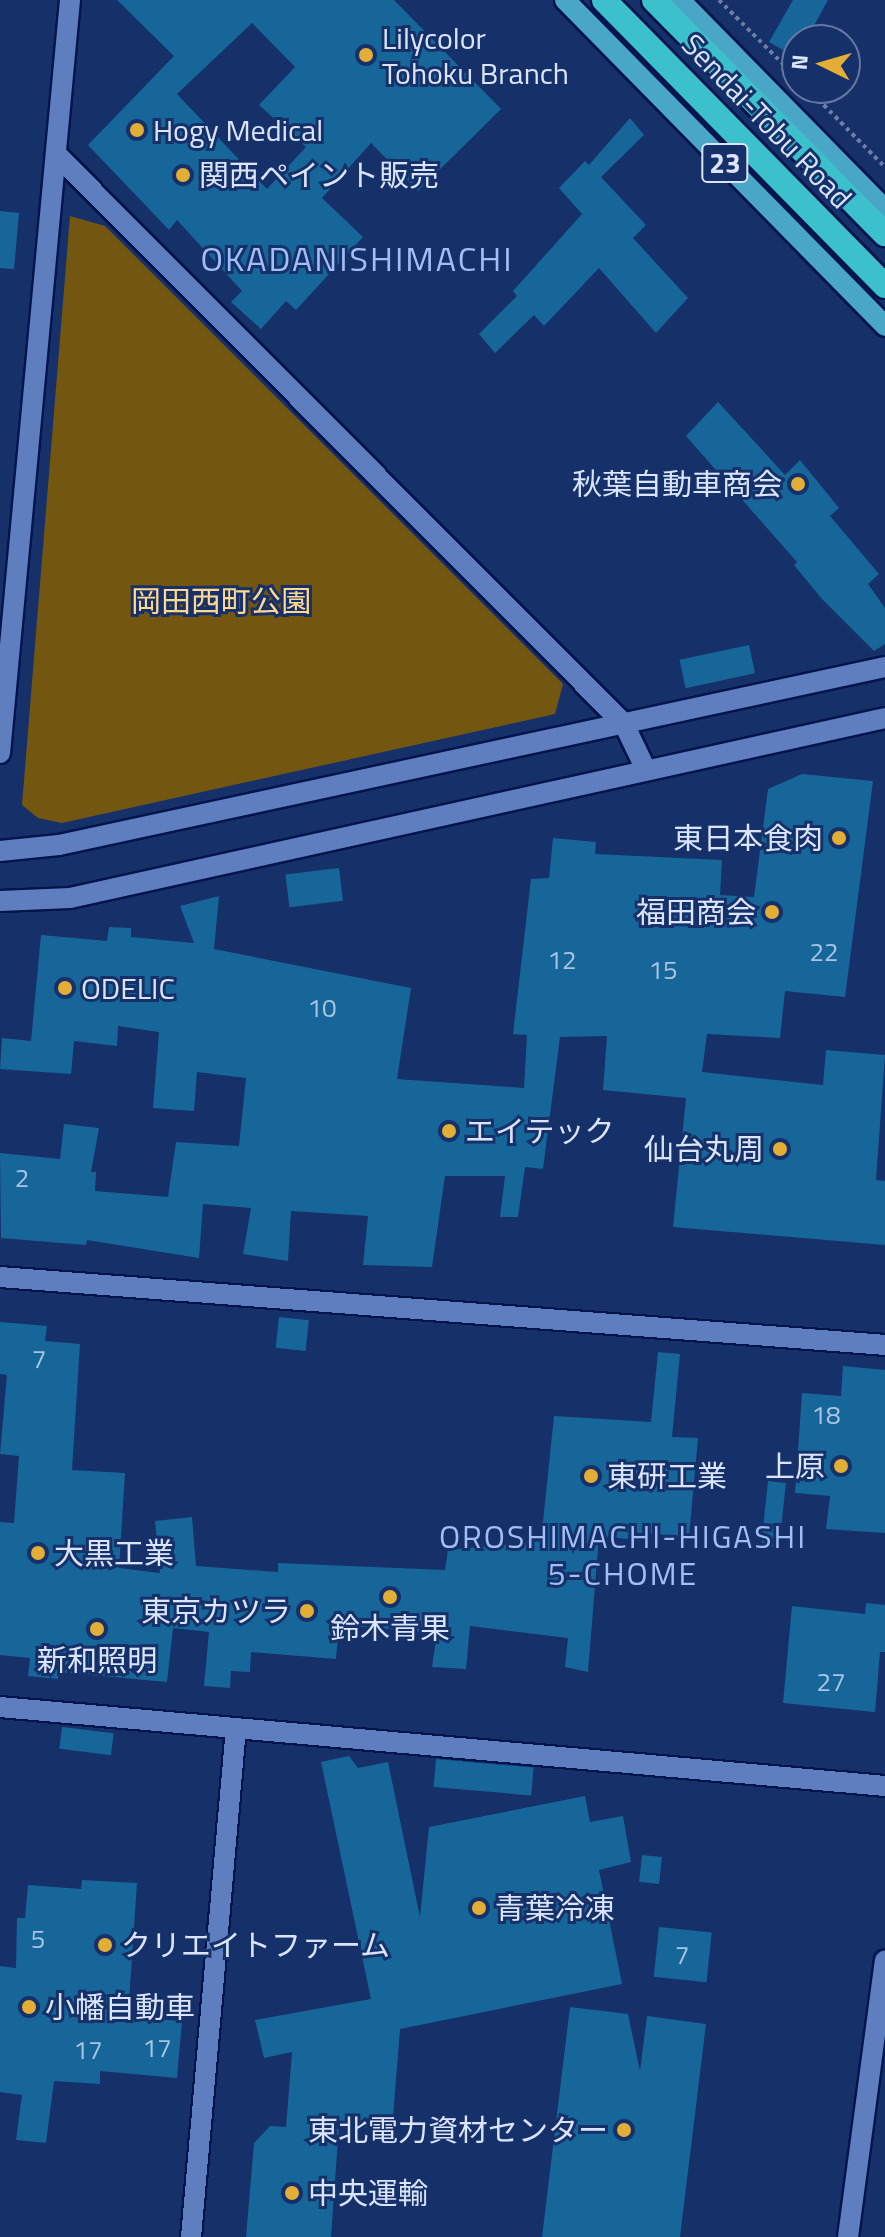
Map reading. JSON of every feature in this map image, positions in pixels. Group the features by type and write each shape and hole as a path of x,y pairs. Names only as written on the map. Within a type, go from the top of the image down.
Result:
{"highway":[{"name":"Sendai-Tobu Road","path":"604,0 885,286"},
{"name":"Sendai-Tobu Road","path":"654,0 885,234"}],"main road":[{"name":"23","path":"565,0 885,326"},
{"path":"680,0 885,209"}],"street":[{"path":"0,753 70,0"},
{"path":"56,154 624,724 646,770"},
{"path":"0,851 59,845 885,667"},
{"path":"0,901 70,898 885,718"},
{"path":"0,1277 885,1345"},
{"path":"0,1707 885,1786"},
{"path":"191,2237 236,1728"},
{"path":"848,2237 885,1960"}],"path":[{"path":"719,0 781,62"},
{"path":"823,104 885,167"}],"green space":[{"name":"岡田西町公園","path":"70,216 105,226 563,684 555,714 62,823 38,818 22,805"}],"building":[{"path":"117,0 394,0 501,109 418,191 371,143 322,198 363,237 296,310 286,301 261,329 231,302 242,291 177,220 169,230 88,145 174,56","holes":["252,23 295,67 259,105 306,147 267,189 177,94"]},
{"path":"793,0 828,0 815,24 781,24 781,49 769,42"},
{"path":"630,118 644,135 601,177 646,225 633,238 688,298 656,333 599,268 544,326 534,315 495,353 479,334 517,296 513,291 582,214 559,188 585,161 589,165"},
{"path":"0,211 19,213 14,269 0,268"},
{"path":"718,402 785,475 800,460 839,508 830,516 879,574 868,584 885,608 885,644 874,651 822,599 794,565 797,562 686,436"},
{"path":"749,645 755,673 686,688 680,660"},
{"path":"802,774 873,781 845,997 785,991 780,1038 707,1034 702,1072 823,1085 826,1050 885,1055 876,1180 885,1181 885,1245 673,1227 686,1098 603,1090 607,1036 560,1037 543,1169 525,1167 518,1217 500,1217 505,1176 445,1176 432,1267 363,1265 368,1216 291,1211 288,1261 243,1254 251,1208 203,1204 199,1258 87,1240 86,1245 1,1238 0,1153 60,1159 64,1124 99,1128 91,1172 96,1172 95,1191 168,1197 176,1142 239,1146 246,1078 197,1072 194,1111 153,1108 159,1032 118,1026 117,1046 74,1041 71,1074 0,1069 2,1038 31,1041 41,935 107,941 109,927 131,928 131,937 194,943 180,906 219,896 214,949 411,988 397,1079 524,1088 527,1035 513,1034 531,879 549,878 553,838 596,842 595,854 722,860 720,895 754,897 768,789"},
{"path":"339,868 343,901 289,907 285,875"},
{"path":"279,1317 309,1320 306,1351 276,1348"},
{"path":"0,1322 47,1326 45,1341 80,1344 72,1470 125,1473 119,1568 160,1573 155,1521 192,1517 196,1566 278,1572 278,1563 445,1570 448,1550 541,1541 554,1416 651,1422 658,1352 680,1354 672,1437 698,1438 689,1537 629,1532 628,1539 599,1536 588,1672 565,1667 568,1638 470,1626 466,1669 432,1667 437,1633 339,1625 336,1659 251,1652 250,1672 231,1671 230,1688 204,1686 209,1632 173,1628 167,1682 58,1672 58,1679 28,1676 30,1658 0,1655 0,1522 14,1523 19,1456 0,1454 7,1375 0,1374"},
{"path":"843,1366 885,1370 885,1533 826,1529 830,1496 795,1493 802,1393 841,1396"},
{"path":"768,1481 786,1483 779,1548 761,1546"},
{"path":"866,1603 885,1605 885,1652 880,1652 875,1712 783,1703 792,1606 865,1614"},
{"path":"62,1727 114,1733 111,1755 59,1749"},
{"name":"青葉冷凍","path":"349,1756 358,1768 388,1762 420,1917 429,1827 585,1796 590,1822 623,1816 631,1862 599,1870 622,1984 400,2029 392,2130 339,2125 331,2237 246,2237 254,2143 270,2126 286,2127 292,2052 264,2058 255,2020 371,1999 321,1762"},
{"path":"436,1759 534,1768 531,1795 434,1787"},
{"path":"642,1855 662,1857 659,1884 639,1882"},
{"path":"82,1880 137,1883 128,2017 182,2021 177,2078 100,2071 100,2084 54,2081 46,2143 16,2140 22,2095 0,2092 0,1966 16,1968 17,1918 25,1918 28,1885 81,1889"},
{"path":"659,1927 712,1933 706,1982 654,1977"},
{"name":"東北電力資材センター","path":"570,2007 628,2014 640,2071 647,2016 706,2024 680,2237 542,2237"}],"place":[{"name":"Lilycolor Tohoku Branch","path":"366,55"},
{"name":"Hogy Medical","path":"137,130"},
{"name":"関西ペイント販売","path":"183,175"},
{"name":"秋葉自動車商会","path":"798,484"},
{"name":"東日本食肉","path":"839,838"},
{"name":"福田商会","path":"772,912"},
{"name":"ODELIC","path":"65,988"},
{"name":"エイテック","path":"449,1131"},
{"name":"仙台丸周","path":"780,1149"},
{"name":"上原","path":"841,1466"},
{"name":"東研工業","path":"591,1476"},
{"name":"大黒工業","path":"38,1553"},
{"name":"鈴木青果","path":"390,1597"},
{"name":"東京カツラ","path":"307,1611"},
{"name":"新和照明","path":"97,1629"},
{"name":"青葉冷凍","path":"479,1908"},
{"name":"クリエイトファーム","path":"105,1945"},
{"name":"小幡自動車","path":"29,2007"},
{"name":"東北電力資材センター","path":"624,2130"},
{"name":"中央運輸","path":"292,2193"}],"district":[{"name":"OKADANISHIMACHI","path":"357,259"},
{"name":"OROSHIMACHI-HIGASHI 5-CHOME","path":"623,1556"}]}
